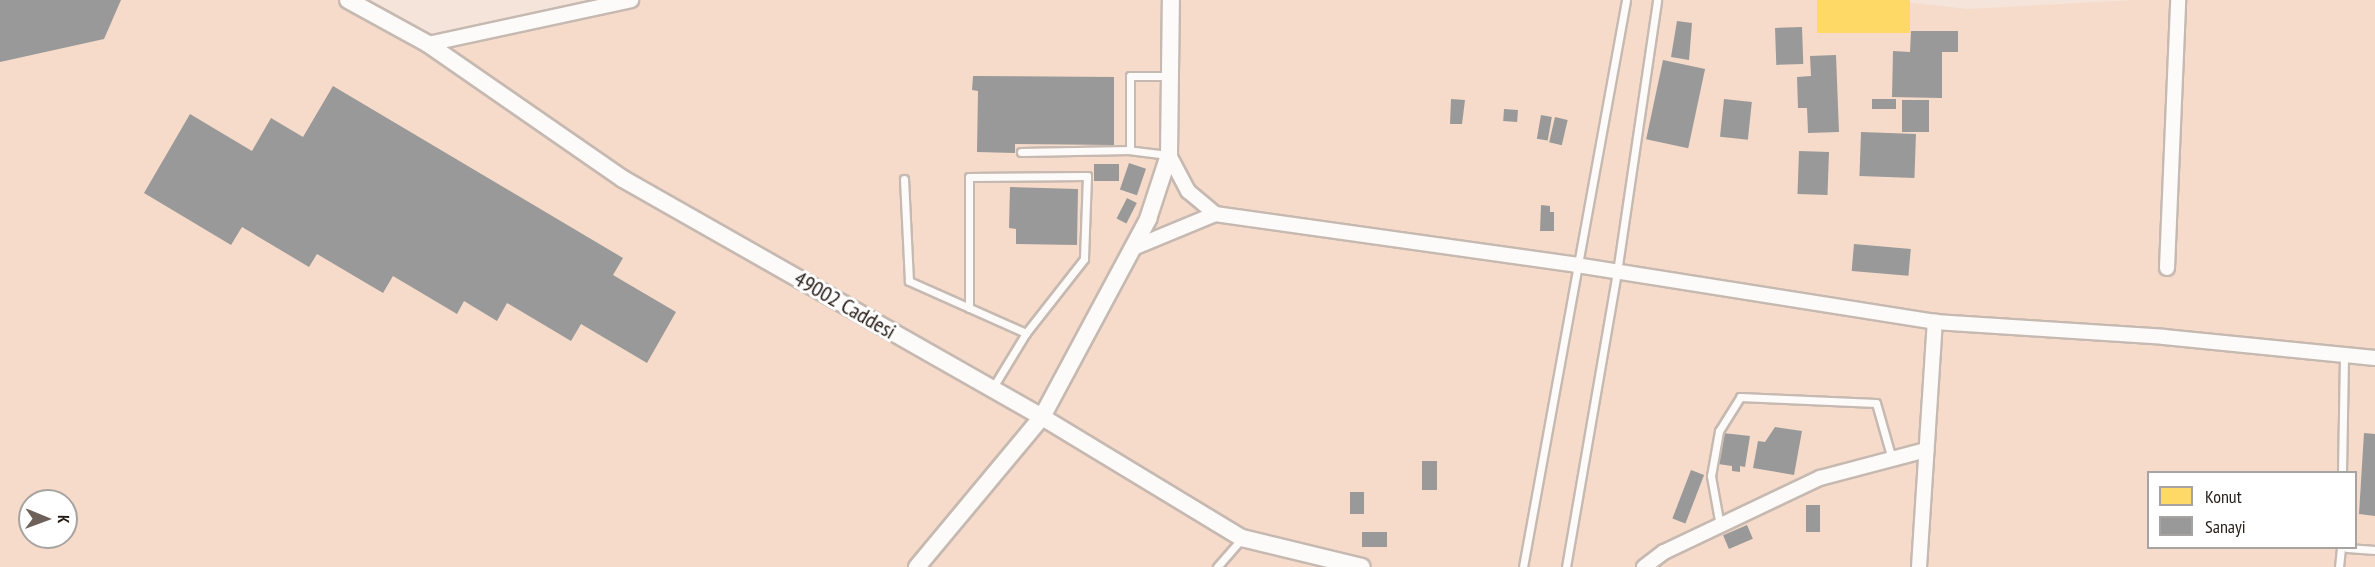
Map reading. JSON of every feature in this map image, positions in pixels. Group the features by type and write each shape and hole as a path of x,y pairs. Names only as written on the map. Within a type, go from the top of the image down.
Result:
{"street":[{"name":"49002 Caddesi","path":"348,0 428,44 623,179 992,388 1242,538 1362,567"},
{"path":"428,44 631,0"},
{"path":"917,567 1042,417 1148,219 1169,155 1171,0"},
{"path":"2167,268 2178,0"},
{"path":"1169,155 1188,190 1215,214"},
{"path":"1132,248 1215,214 1576,265 1935,322 2164,337 2375,358"},
{"path":"1919,567 1935,322"},
{"path":"1644,567 1664,552 1820,478 1926,450"}],"lane":[{"path":"1523,567 1576,265 1626,0"},
{"path":"1566,567 1617,272 1657,0"},
{"path":"1130,150 1130,76 1171,76"},
{"path":"1021,152 1130,150 1169,155"},
{"path":"969,308 969,177 1087,176 1084,259 1026,333 992,388"},
{"path":"904,179 909,281 1026,333"},
{"path":"2343,471 2344,355"},
{"path":"1720,526 1711,476 1719,431 1740,397 1876,404 1892,459"},
{"path":"1217,567 1242,538"},
{"path":"2339,567 2341,549"},
{"path":"2357,549 2375,550"}],"shaded area":[{"path":"0,0 354,0 421,39 609,0 1887,0 1968,9 2135,0 2375,0 2375,567 0,567"}],"building: Konut":[{"path":"1817,0 1910,0 1910,33 1817,33"}],"building: Sanayi":[{"path":"0,0 121,0 104,39 0,62"},
{"path":"1677,21 1692,23 1689,60 1671,57"},
{"path":"1802,27 1803,64 1776,65 1775,28"},
{"path":"1911,31 1958,31 1958,52 1942,52 1942,98 1892,97 1893,51 1910,52"},
{"path":"1836,55 1839,132 1808,133 1807,108 1798,108 1797,77 1811,76 1810,56"},
{"path":"1663,60 1705,69 1688,148 1646,139"},
{"path":"973,76 1114,77 1114,145 1015,144 1015,153 977,152 978,91 972,90"},
{"path":"333,86 623,258 613,275 676,312 647,363 581,324 571,341 507,303 497,321 464,301 457,314 393,276 383,293 317,254 309,267 242,227 231,245 144,193 190,114 252,151 271,118 303,137"},
{"path":"1451,99 1465,100 1462,124 1450,124"},
{"path":"1724,99 1752,102 1748,140 1720,137"},
{"path":"1872,99 1896,99 1896,109 1872,109"},
{"path":"1902,100 1929,100 1929,132 1902,132"},
{"path":"1504,109 1518,110 1517,122 1503,121"},
{"path":"1541,115 1552,117 1548,141 1537,139"},
{"path":"1555,117 1568,120 1562,145 1549,142"},
{"path":"1861,132 1916,134 1914,178 1859,176"},
{"path":"1799,151 1829,152 1827,195 1797,194"},
{"path":"1129,163 1146,169 1137,195 1120,189"},
{"path":"1094,164 1119,164 1119,181 1094,181"},
{"path":"1010,187 1078,189 1077,245 1016,244 1016,229 1009,228"},
{"path":"1127,198 1137,203 1126,223 1117,218"},
{"path":"1541,205 1550,206 1550,212 1554,212 1554,231 1540,231"},
{"path":"1854,244 1911,249 1908,276 1852,271"},
{"path":"1775,427 1802,431 1794,475 1753,468 1758,441 1765,442"},
{"path":"1723,433 1750,436 1745,467 1740,466 1740,472 1732,471 1732,466 1718,464"},
{"path":"2364,433 2375,434 2375,516 2359,514"},
{"path":"1422,461 1437,461 1437,490 1422,490"},
{"path":"1691,470 1704,475 1685,524 1672,519"},
{"path":"1350,492 1364,492 1364,514 1350,514"},
{"path":"1806,505 1820,505 1820,532 1806,532"},
{"path":"1747,525 1753,539 1729,549 1723,535"},
{"path":"1362,532 1387,532 1387,547 1362,547"}]}
